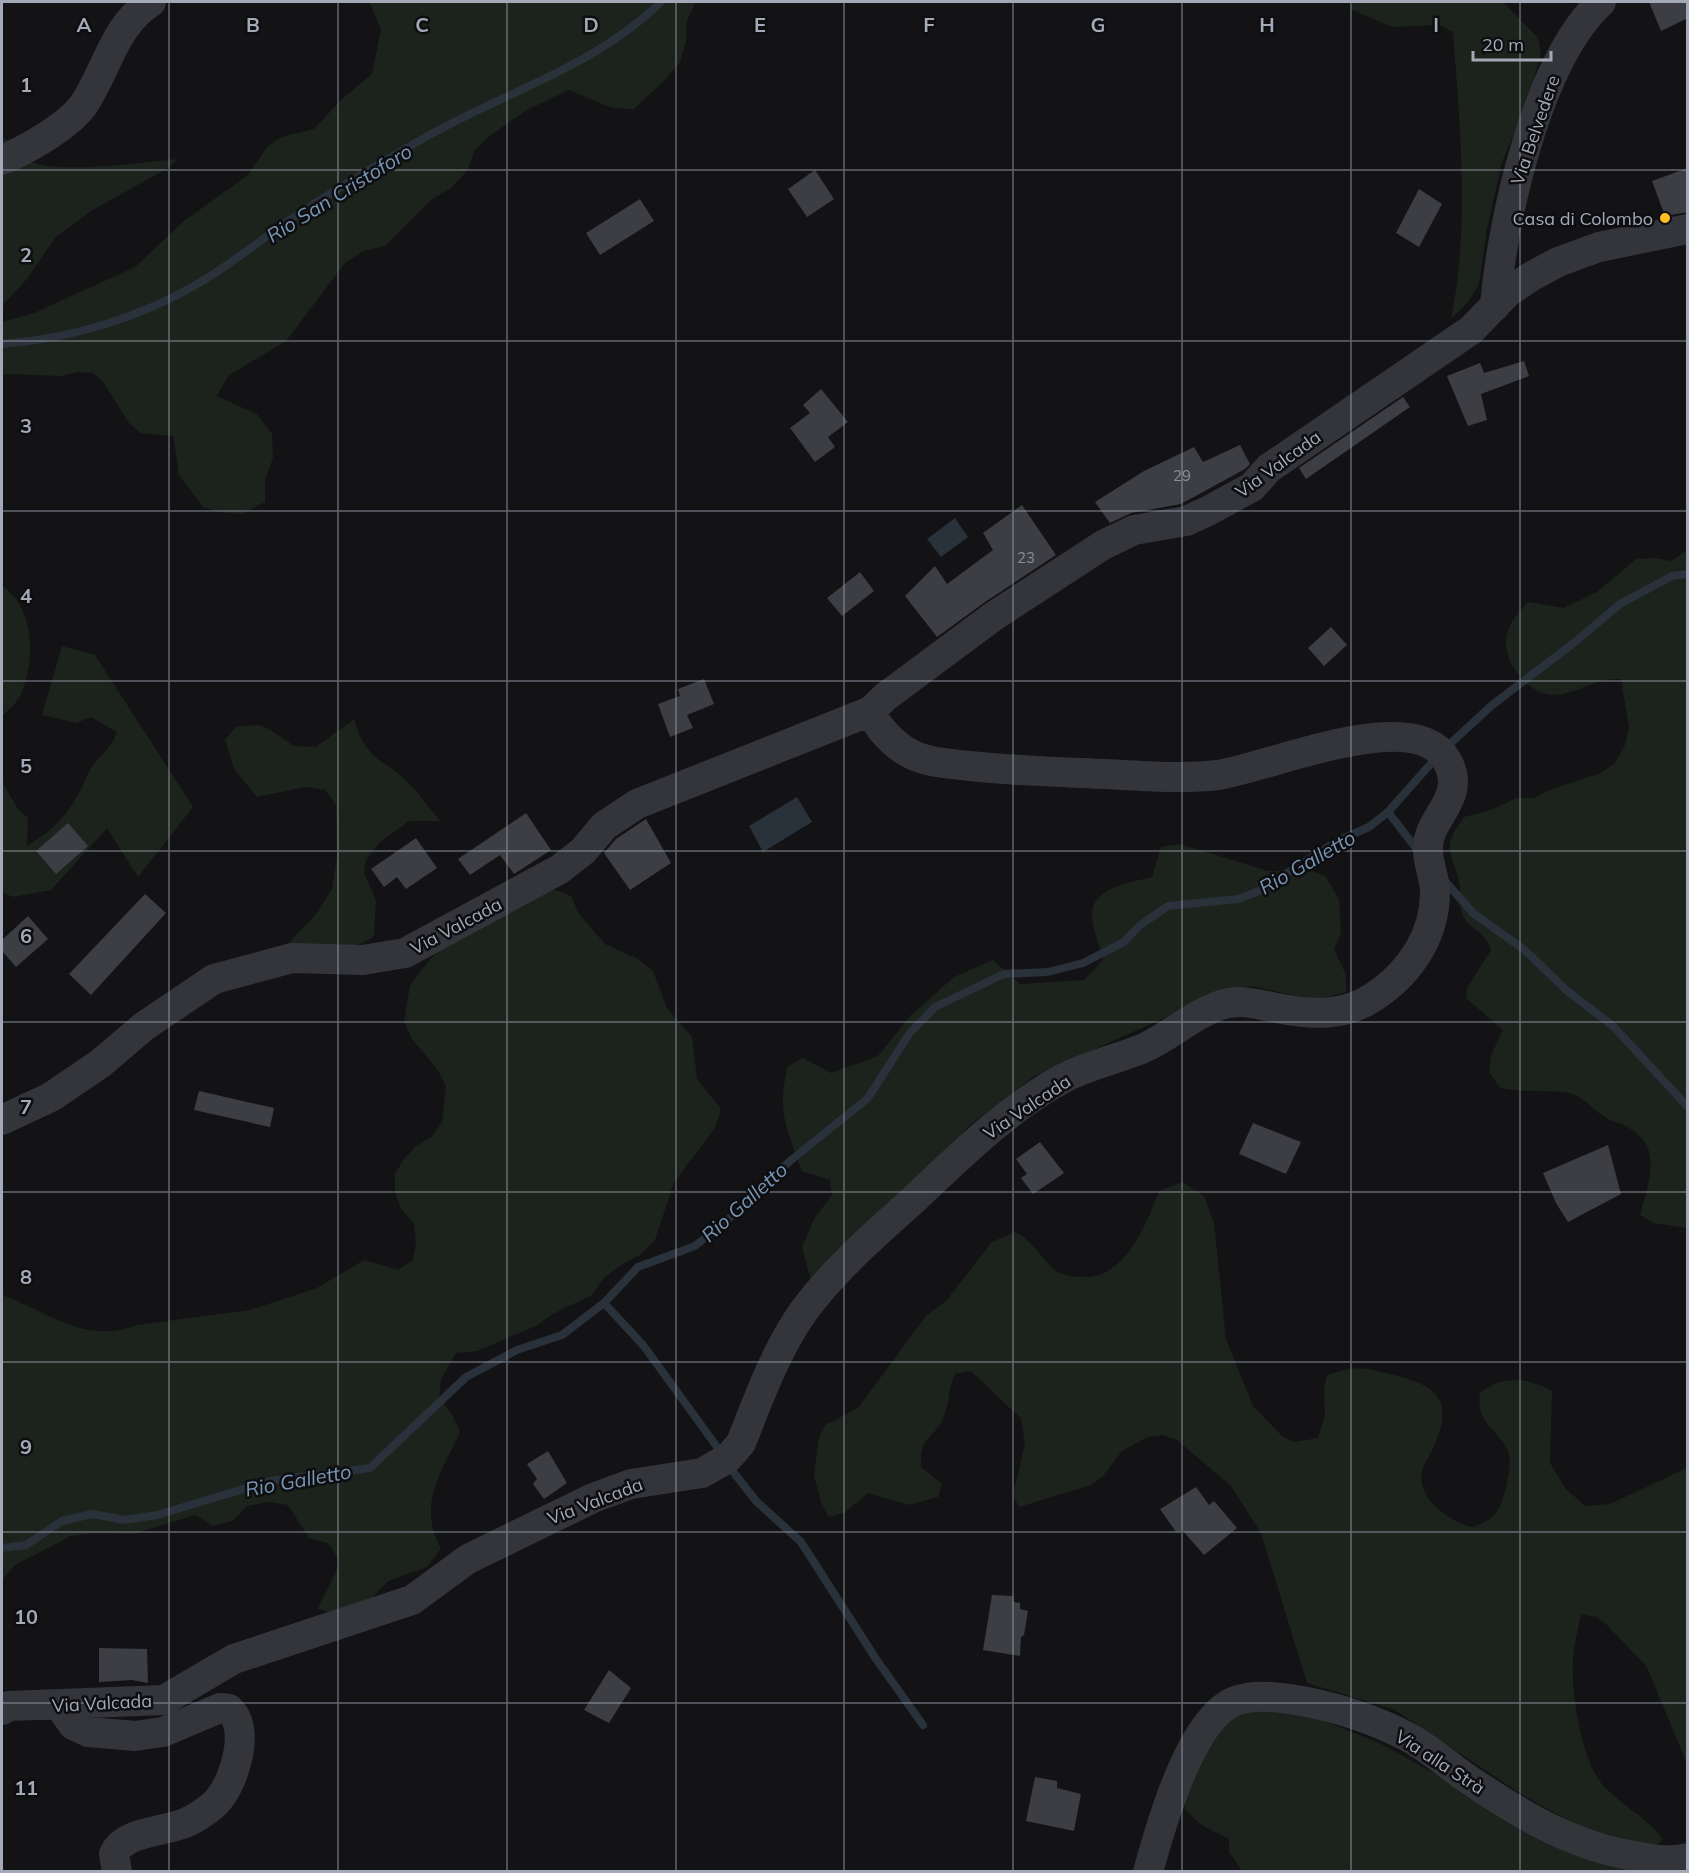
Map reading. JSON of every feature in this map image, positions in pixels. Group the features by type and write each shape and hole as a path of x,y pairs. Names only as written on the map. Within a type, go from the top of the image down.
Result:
{"street":[{"path":"2,160 43,140 83,106 116,38 140,9 151,2"},
{"name":"Via Belvedere","path":"1495,306 1498,266 1509,211 1529,139 1565,47 1601,2"},
{"name":"Via Valcada","path":"2,1120 51,1098 101,1063 143,1027 214,979 292,958 363,960 405,953 560,869 583,851 604,826 637,804 871,711 885,697 994,616 1103,545 1134,530 1186,521 1252,487 1269,468 1471,330 1508,292 1558,262 1599,247 1688,229"},
{"name":"Via Valcada","path":"2,1710 9,1706 164,1700 234,1659 412,1600 468,1559 593,1498 631,1484 702,1473 728,1458 741,1443 790,1332 833,1276 875,1234 1006,1117 1065,1078 1148,1046 1191,1019 1219,1005 1241,1001 1312,1013 1348,1010 1387,988 1421,949 1435,905 1429,840 1446,809 1452,779 1448,762 1434,747 1401,738 1367,739 1309,751 1265,765 1219,775 1187,777 1004,770 955,764 910,754 883,730 871,711"},
{"name":"Via alla Strà","path":"1148,1872 1162,1820 1193,1746 1215,1716 1234,1701 1256,1696 1296,1700 1341,1709 1407,1737 1485,1791 1563,1835 1621,1854 1669,1862 1688,1858"},
{"path":"59,1705 72,1725 101,1735 135,1736 163,1732 220,1708 229,1709 237,1718 241,1741 234,1771 219,1799 186,1823 122,1843 114,1854 113,1861 117,1872"}],"shaded area":[{"path":"369,2 696,2 687,20 686,41 680,62 666,79 634,109 612,108 569,90 527,110 491,135 475,150 467,171 451,188 432,199 385,246 363,251 345,263 286,341 228,376 217,396 258,415 272,434 273,458 265,479 265,502 242,514 218,512 203,507 179,475 173,436 141,433 129,423 104,383 93,373 77,372 62,376 2,374 2,322 34,313 135,267 184,221 248,175 267,147 281,137 314,129 342,99 372,74 381,29"},
{"path":"1353,2 1503,2 1538,38 1541,53 1529,98 1502,162 1487,229 1479,284 1469,301 1451,319 1457,284 1462,212 1453,32 1439,25 1392,27 1350,9"},
{"path":"2,137 30,161 42,165 79,167 177,159 170,167 91,211 56,237 26,280 2,306"},
{"path":"955,518 968,537 941,557 927,539"},
{"path":"1687,550 1687,1228 1653,1223 1640,1215 1651,1167 1647,1145 1640,1136 1603,1116 1574,1095 1500,1088 1489,1072 1491,1055 1503,1030 1466,998 1467,988 1491,950 1487,940 1468,923 1463,915 1460,887 1450,845 1464,817 1491,810 1516,798 1534,798 1549,790 1601,773 1615,763 1625,745 1629,727 1621,679 1598,682 1563,694 1553,695 1528,685 1516,672 1506,647 1507,632 1518,614 1528,602 1564,608 1597,592 1636,559 1654,558 1671,561"},
{"path":"2,586 13,595 21,607 26,620 30,649 29,664 21,695 2,717"},
{"path":"62,646 95,655 193,807 138,877 107,828 51,890 13,897 2,892 2,781 17,808 28,818 27,846 49,831 66,813 93,765 110,746 117,732 91,717 76,723 42,715"},
{"path":"354,719 359,734 370,752 410,785 440,821 409,821 380,842 366,860 364,873 376,900 374,936 365,942 343,948 285,947 317,913 332,889 337,857 336,805 325,790 305,787 257,797 234,769 225,740 236,727 259,725 294,746 316,747"},
{"path":"797,797 812,822 763,852 749,826"},
{"path":"1180,844 1268,871 1310,870 1325,876 1339,899 1341,933 1334,949 1346,975 1346,992 1314,1000 1252,986 1222,992 1033,1077 970,1125 812,1285 802,1247 814,1219 832,1195 830,1180 802,1171 792,1143 783,1108 788,1066 803,1058 831,1073 878,1056 911,1015 954,977 993,960 1020,984 1084,980 1103,960 1092,919 1094,905 1106,892 1115,887 1152,877 1161,847"},
{"path":"554,889 571,896 579,914 605,944 638,959 653,971 667,1008 692,1037 697,1079 721,1109 715,1128 674,1182 655,1240 640,1255 621,1265 604,1278 592,1295 553,1314 536,1326 477,1351 456,1353 441,1379 439,1398 452,1414 460,1432 434,1489 431,1517 441,1549 427,1567 388,1581 358,1612 338,1614 318,1609 336,1571 338,1560 328,1543 309,1538 288,1505 268,1502 247,1506 233,1521 213,1526 195,1515 133,1534 92,1533 71,1536 15,1565 2,1580 2,1295 83,1329 118,1330 137,1325 250,1310 317,1288 364,1260 398,1270 413,1260 416,1243 414,1224 401,1209 395,1192 395,1174 404,1159 416,1146 432,1137 442,1122 446,1086 437,1069 412,1039 404,1022 410,985 432,957 475,926"},
{"path":"1182,1182 1204,1196 1214,1223 1226,1339 1253,1406 1282,1436 1293,1442 1318,1438 1325,1415 1324,1388 1327,1375 1362,1368 1412,1380 1433,1392 1442,1408 1440,1431 1422,1471 1421,1477 1425,1492 1430,1501 1449,1517 1473,1527 1489,1519 1497,1511 1504,1496 1508,1477 1510,1460 1506,1446 1481,1413 1480,1393 1497,1383 1524,1381 1552,1391 1550,1463 1565,1488 1585,1506 1610,1504 1687,1468 1687,1764 1647,1667 1607,1625 1596,1617 1581,1614 1573,1660 1576,1707 1588,1758 1602,1784 1657,1831 1663,1839 1653,1850 1589,1832 1521,1794 1395,1710 1307,1683 1261,1533 1231,1486 1177,1440 1163,1435 1148,1437 1122,1451 1103,1476 1091,1485 1019,1507 1013,1495 1025,1444 1021,1418 970,1371 955,1374 944,1416 922,1448 921,1467 942,1484 938,1497 909,1505 868,1493 844,1513 829,1517 822,1505 814,1476 819,1437 825,1425 858,1408 926,1316 946,1301 992,1242 1015,1232 1032,1244 1058,1272 1081,1277 1096,1276 1110,1270 1132,1248 1148,1219 1159,1191"},
{"path":"1251,1710 1310,1715 1379,1743 1443,1778 1653,1871 1242,1871 1229,1852 1229,1839 1203,1826 1185,1810 1184,1795 1216,1725"}],"building":[{"path":"1649,2 1688,2 1688,18 1661,31"},
{"name":"Casa di Colombo","path":"1688,168 1688,212 1665,216 1652,181"},
{"path":"815,170 834,199 807,217 788,189"},
{"path":"1419,189 1442,204 1419,247 1396,233"},
{"path":"640,199 654,221 600,255 586,233"},
{"path":"1524,361 1529,376 1481,394 1487,420 1468,426 1447,376 1480,363 1484,373"},
{"path":"821,389 848,422 828,437 835,447 815,462 790,428 810,413 803,405"},
{"path":"1403,397 1410,407 1306,479 1299,468"},
{"path":"1240,445 1250,464 1245,469 1181,504 1131,513 1110,523 1095,502 1144,471 1194,447 1203,462"},
{"path":"1022,505 1056,555 937,637 905,596 935,566 947,584 993,550 983,533"},
{"path":"860,572 874,591 842,616 827,598"},
{"path":"1331,627 1347,645 1324,666 1308,648"},
{"path":"704,679 714,704 687,715 693,728 670,737 658,704 680,696 678,689"},
{"path":"526,813 551,850 514,874 500,855 470,875 458,859"},
{"path":"646,819 671,863 630,890 604,853 616,839"},
{"path":"68,823 88,846 56,874 36,851"},
{"path":"416,838 437,868 406,889 397,877 384,887 371,869"},
{"path":"145,894 166,913 91,995 69,974"},
{"path":"28,916 48,939 16,967 2,951 2,940"},
{"path":"199,1091 274,1108 270,1127 194,1110"},
{"path":"1253,1123 1301,1142 1286,1174 1239,1154"},
{"path":"1040,1142 1064,1173 1033,1194 1021,1178 1027,1174 1016,1159"},
{"path":"1608,1145 1621,1194 1568,1222 1556,1203 1543,1173"},
{"path":"548,1451 567,1483 544,1499 533,1484 537,1479 527,1464"},
{"path":"1196,1487 1209,1505 1214,1501 1237,1528 1204,1555 1183,1531 1176,1532 1160,1509"},
{"path":"992,1595 1013,1596 1014,1602 1020,1603 1020,1609 1028,1611 1024,1635 1021,1637 1020,1656 983,1650"},
{"path":"99,1648 147,1649 148,1683 132,1680 99,1682"},
{"path":"609,1670 631,1688 609,1723 584,1710"},
{"path":"1035,1777 1057,1781 1057,1788 1081,1794 1074,1831 1026,1821"}],"waterway":[{"name":"Rio San Cristoforo","path":"2,344 78,332 153,307 210,276 306,209 379,164 435,132 610,43 661,2"},
{"name":"Rio Galletto","path":"1451,743 1491,706 1575,642 1620,604 1672,576 1688,574"},
{"name":"Rio Galletto","path":"2,1548 26,1545 62,1521 92,1514 125,1520 157,1515 270,1481 370,1468 466,1377 517,1350 562,1335 604,1303 638,1267 695,1246 732,1216 790,1161 868,1098 909,1034 935,1007 1004,974 1048,972 1083,963 1124,942 1139,926 1168,906 1238,899 1259,891 1337,841 1369,827 1388,812 1435,759"},
{"path":"1388,812 1419,852"},
{"path":"1444,880 1473,913 1526,951 1566,990 1613,1026 1688,1107"},
{"path":"604,1303 643,1345 720,1451"},
{"path":"731,1469 756,1501 801,1542 876,1659 923,1725"}],"place":[{"name":"Casa di Colombo","path":"1665,218"}]}
